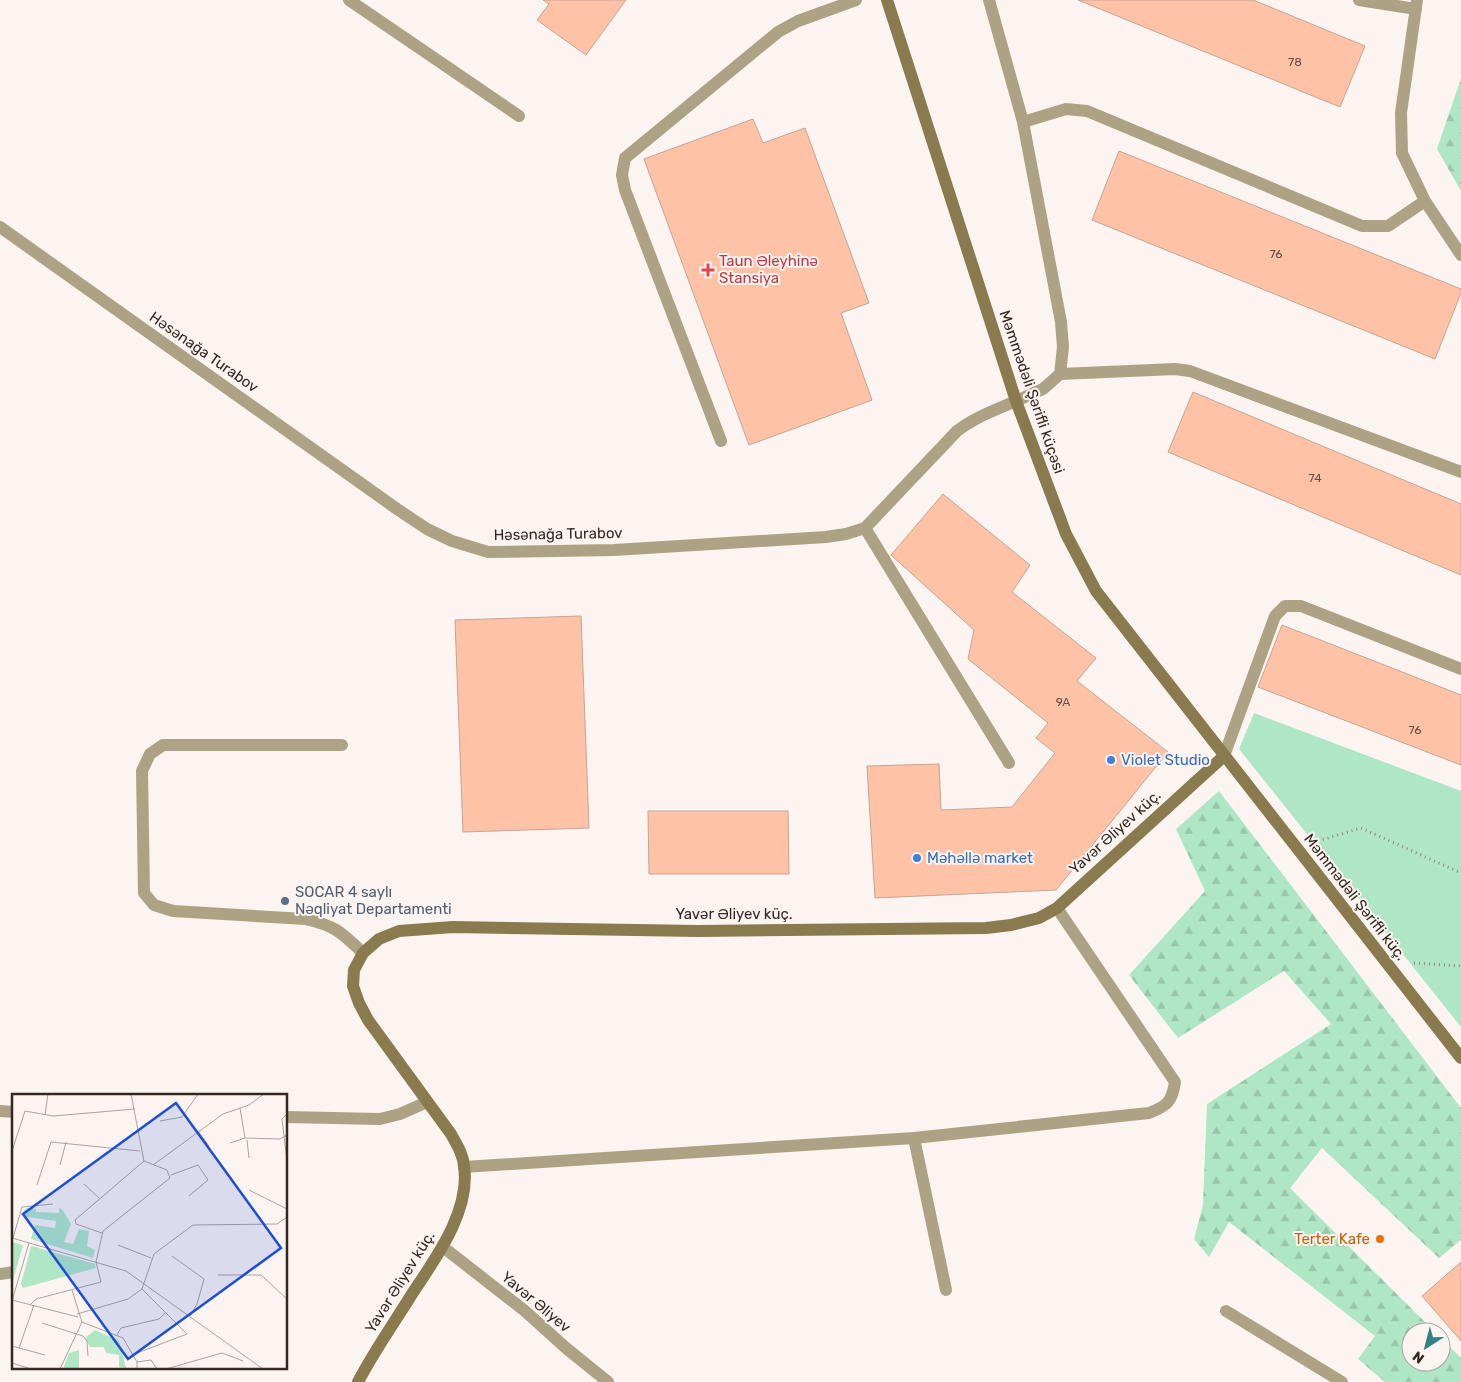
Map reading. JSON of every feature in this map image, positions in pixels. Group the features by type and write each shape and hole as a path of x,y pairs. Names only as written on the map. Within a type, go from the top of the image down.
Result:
{"street":[{"path":"349,0 519,116"},
{"path":"721,441 625,190 622,175 625,158 778,32 798,21 856,0"},
{"name":"Məmmədəli Şərifli küçəsi","path":"887,0 1016,401 1066,534 1096,591 1224,756"},
{"path":"989,0 1023,122 1061,322 1063,347 1060,374"},
{"path":"1359,0 1417,4 1401,113 1402,153 1425,201 1461,255"},
{"path":"1023,122 1066,109 1087,111 1362,226 1388,226 1425,201"},
{"name":"Həsənağa Turabov","path":"0,227 397,509 427,529 452,541 488,552 614,550 826,537 846,534 865,528"},
{"path":"1009,762 865,528 957,431 968,423 1043,389 1060,374 1175,369 1190,371 1461,472"},
{"path":"1224,756 1275,616 1285,606 1301,606 1461,669"},
{"path":"342,745 163,745 150,754 142,771 144,894 154,905 173,912 305,919 325,923 339,930 363,953"},
{"name":"Yavər Əliyev küç.","path":"358,1382 381,1342 443,1248 460,1209 464,1187 464,1167 461,1152 451,1134 368,1020 353,986 354,970 363,953 379,939 400,931 453,927 698,931 986,928 1011,925 1039,918 1057,908 1224,756"},
{"name":"Məmmədəli Şərifli küç.","path":"1224,756 1461,1058"},
{"path":"464,1167 914,1138 1149,1113 1163,1108 1173,1096 1175,1082 1057,908"},
{"path":"288,1117 380,1119 400,1114 427,1102"},
{"path":"914,1138 946,1290"},
{"name":"Yavər Əliyev","path":"443,1248 525,1311 608,1382"},
{"path":"1226,1311 1342,1382"}],"path":[{"path":"1314,843 1361,828 1461,874"},
{"path":"1409,962 1461,966"}],"green space":[{"path":"1461,78 1461,191 1437,149"},
{"path":"1254,713 1461,791 1461,1027 1239,749"},
{"path":"1219,791 1461,1108 1461,1240 1439,1258 1322,1148 1290,1188 1425,1322 1401,1322 1401,1372 1451,1372 1451,1348 1461,1358 1461,1382 1385,1382 1358,1359 1375,1336 1229,1222 1209,1257 1194,1239 1203,1205 1207,1104 1331,1024 1284,971 1178,1038 1129,975 1205,891 1176,829"}],"building":[{"path":"543,0 626,0 586,55 537,20 549,4"},
{"path":"1078,0 1253,0 1365,46 1340,107"},
{"name":"Taun Əleyhinə Stansiya","path":"753,119 763,143 805,128 869,303 841,313 872,400 749,445 644,159"},
{"path":"1119,151 1461,289 1435,359 1092,220"},
{"path":"1193,392 1461,504 1461,575 1168,452"},
{"path":"943,494 1030,565 1012,592 1096,658 1077,681 1168,752 1056,890 875,898 867,766 939,764 941,810 1012,807 1055,753 1036,738 1048,723 968,659 974,630 891,555"},
{"path":"581,616 589,828 463,832 455,620"},
{"path":"1282,625 1461,695 1461,765 1258,687"},
{"path":"648,811 788,811 789,874 649,874"},
{"path":"1461,1262 1461,1341 1451,1329 1451,1322 1445,1322 1422,1296"}],"place":[{"name":"Taun Əleyhinə Stansiya","path":"708,270"},
{"name":"Violet Studio","path":"1111,760"},
{"name":"Məhəllə market","path":"917,858"},
{"name":"SOCAR 4 saylı Nəqliyat Departamenti","path":"285,901"},
{"name":"Terter Kafe","path":"1380,1239"}]}
